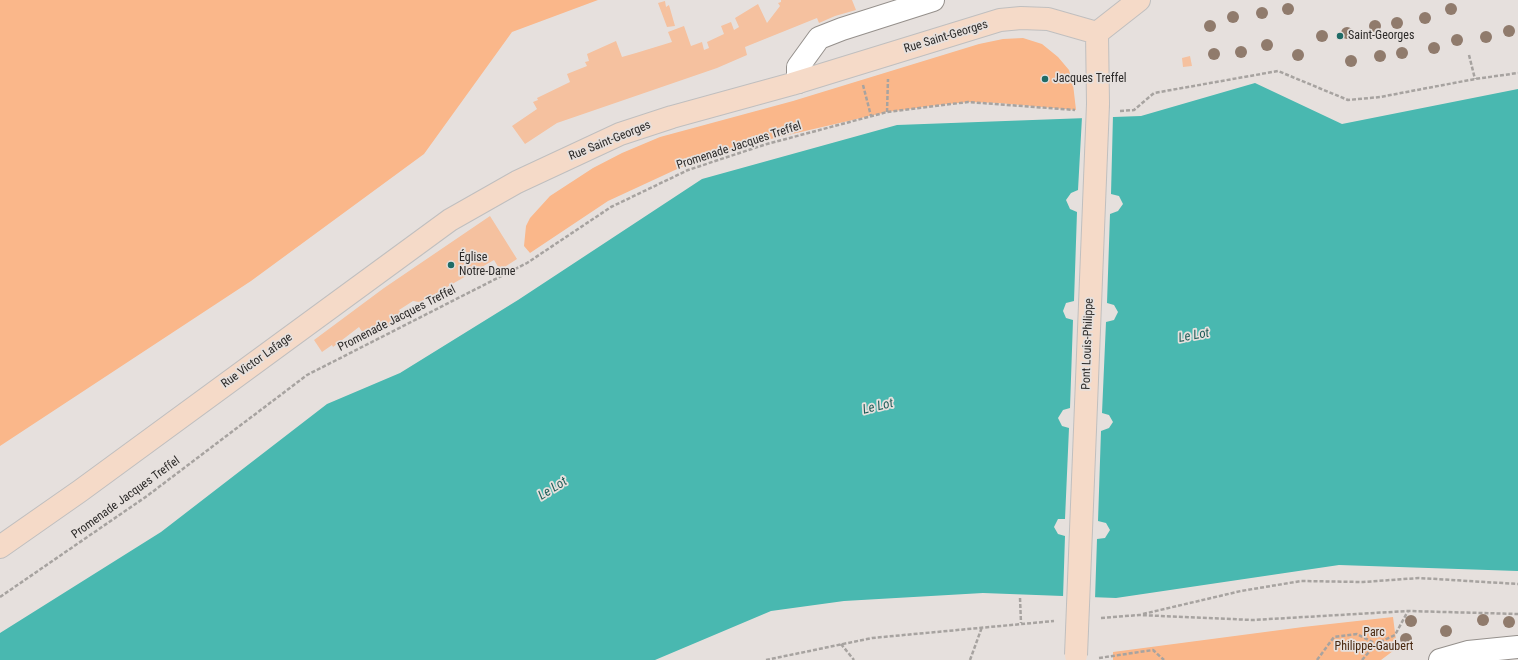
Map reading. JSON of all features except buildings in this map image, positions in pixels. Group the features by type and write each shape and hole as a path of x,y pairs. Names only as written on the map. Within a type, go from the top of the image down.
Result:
{"main road":[{"path":"1096,33 1139,0"},
{"name":"Rue Saint-Georges","path":"518,182 620,134 672,117 798,82 1000,20 1021,18 1048,19 1096,33"},
{"name":"Pont Louis-Philippe","path":"1081,658 1106,108 1096,33"},
{"name":"Rue Victor Lafage","path":"0,546 80,491 450,220 518,182"}],"street":[{"path":"798,82 798,67 820,38 842,29 933,0"},
{"path":"1440,660 1468,652 1518,647"}],"path":[{"path":"1469,55 1475,79"},
{"path":"1106,108 1134,110 1154,93 1278,71 1348,100 1380,97 1475,79 1518,73"},
{"path":"887,112 888,79 895,77"},
{"name":"Promenade Jacques Treffel","path":"0,597 147,496 307,375 527,262 611,207 688,170 767,144 887,112 968,102 998,103 1076,110"},
{"path":"1139,615 1242,591 1301,581 1363,582 1419,578 1518,584"},
{"path":"1020,598 1021,623"},
{"path":"1362,660 1376,644 1394,636 1408,611 1518,614"},
{"path":"970,660 982,627"},
{"path":"1317,660 1334,636 1356,634 1376,644"},
{"path":"841,644 854,660"},
{"path":"1081,658 1154,650 1164,660"}],"green space":[{"path":"0,0 598,0 512,32 424,154 251,281 0,446"},
{"path":"1023,38 1042,44 1058,57 1069,70 1073,84 1076,110 998,103 968,102 887,112 762,141 688,164 608,201 530,253 524,246 526,226 530,218 550,196 593,168 622,153 660,137 793,101 979,44 1003,39"},
{"name":"Parc Philippe-Gaubert","path":"1393,617 1397,648 1381,660 1113,660 1113,652 1303,627"}],"water":[{"name":"Le Lot","path":"1255,83 1342,124 1518,89 1518,571 1339,565 1116,598 983,593 844,601 771,611 655,660 0,660 0,633 161,532 327,404 400,373 518,300 702,179 897,125 1141,116"}],"pier":[{"path":"1113,115 1111,194 1119,196 1123,204 1118,211 1110,214 1107,303 1114,305 1118,312 1114,320 1106,322 1102,413 1109,415 1113,422 1109,428 1101,431 1098,521 1106,523 1110,530 1105,538 1097,539 1095,599 1063,598 1065,536 1058,534 1054,527 1058,519 1065,519 1069,428 1062,426 1058,418 1063,410 1070,408 1073,320 1066,318 1063,311 1066,303 1074,301 1077,212 1070,209 1066,200 1071,193 1078,190 1082,117"}],"place":[{"name":"Saint-Georges","path":"1340,36"},
{"name":"Jacques Treffel","path":"1045,79"},
{"name":"Église Notre-Dame","path":"451,265"}]}
